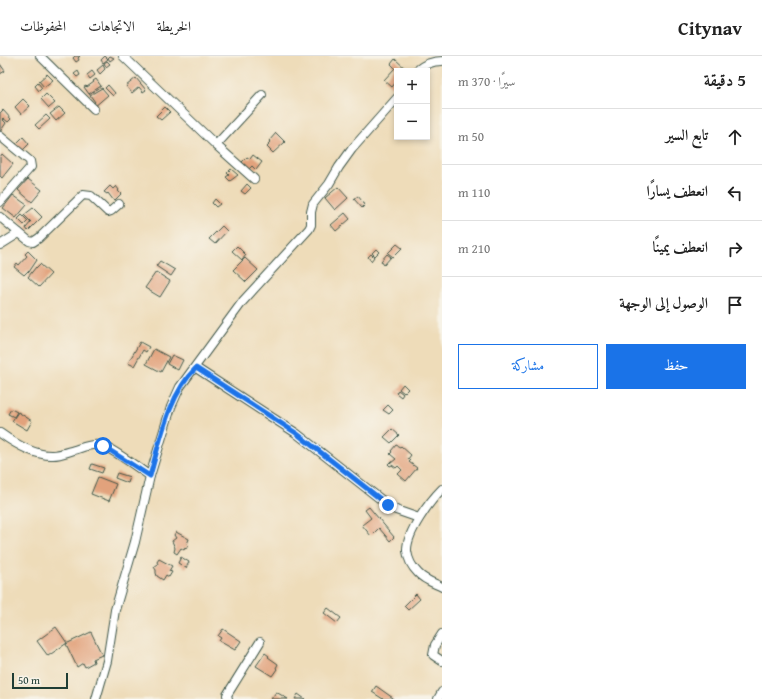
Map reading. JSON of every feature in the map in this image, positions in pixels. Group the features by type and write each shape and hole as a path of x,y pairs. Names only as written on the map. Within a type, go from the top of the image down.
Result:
{"street":[{"path":"40,56 94,109"},
{"path":"123,56 216,145 254,179"},
{"path":"421,68 435,61 442,61"},
{"path":"216,145 262,95"},
{"path":"96,699 107,661 115,610 150,476 171,407 185,380 196,368 243,301 309,229 311,225 311,212 313,204 329,184 352,149 394,101"},
{"path":"0,136 30,161 31,165 27,172 0,202"},
{"path":"0,217 30,241 36,241 83,195 91,196 108,212 119,204"},
{"path":"0,245 19,233"},
{"path":"196,368 296,433 388,505 396,510 419,518"},
{"path":"0,433 32,451 44,455 58,454 84,447 101,445 150,476"},
{"path":"442,489 432,499 419,518 410,538 407,550 410,562 418,574 426,580 442,586"},
{"path":"442,634 434,645 433,655 442,661"},
{"path":"228,699 227,695 260,642"},
{"path":"438,699 442,692"}],"building":[{"path":"75,56 80,56 78,58 79,60 76,62 73,58"},
{"path":"105,56 108,59 103,63 101,60"},
{"path":"110,56 114,58 110,61 108,58"},
{"path":"395,59 405,68 395,68 391,64"},
{"path":"107,61 110,64 106,67 104,63"},
{"path":"0,64 5,71 0,74"},
{"path":"103,65 105,69 100,74 97,70"},
{"path":"394,69 394,85 392,87 384,80"},
{"path":"78,71 80,75 77,77 74,74"},
{"path":"92,71 95,75 90,79 87,75"},
{"path":"47,74 53,80 44,87 39,81"},
{"path":"136,78 146,90 143,92 139,87 132,93 126,86"},
{"path":"96,79 101,86 89,94 84,87 87,87"},
{"path":"38,83 42,88 39,91 35,86"},
{"path":"108,85 115,93 113,96 105,88"},
{"path":"102,88 108,95 94,107 92,105 95,102 90,95"},
{"path":"46,94 55,103 49,108 41,99"},
{"path":"23,99 30,106 21,114 15,107"},
{"path":"59,107 65,113 56,121 50,114"},
{"path":"165,107 170,112 161,120 156,116"},
{"path":"3,110 11,119 8,122 3,118 2,119 6,123 0,132 0,113"},
{"path":"46,115 50,119 39,129 35,125"},
{"path":"276,133 285,142 273,153 267,147 270,142 269,141"},
{"path":"23,137 29,144 21,152 15,145"},
{"path":"2,154 13,164 2,178 0,176 0,157"},
{"path":"253,155 262,162 256,170 252,166 249,169 242,162 247,157 250,159"},
{"path":"231,169 238,175 230,181 226,177 229,175 227,173"},
{"path":"28,179 42,190 32,202 18,190"},
{"path":"247,184 251,188 245,194 241,191"},
{"path":"110,186 113,189 116,186 121,194 114,201 108,193 107,194 104,192"},
{"path":"338,187 348,198 335,210 325,198"},
{"path":"13,195 27,205 16,218 3,208"},
{"path":"358,196 365,205 362,208 354,199"},
{"path":"215,199 220,204 216,207 212,203"},
{"path":"33,208 42,217 28,231 26,228 31,222 24,215"},
{"path":"345,213 350,219 336,231 331,225"},
{"path":"22,215 28,221 24,225 18,219"},
{"path":"222,226 227,231 215,244 209,239"},
{"path":"397,244 402,248 393,257 388,253"},
{"path":"237,246 246,255 242,260 232,251"},
{"path":"376,249 379,252 375,256 372,253"},
{"path":"28,251 37,260 29,272 28,271 24,275 14,267 17,263 19,265 27,256 25,254"},
{"path":"371,254 374,257 371,261 368,257"},
{"path":"387,254 391,257 384,265 381,261"},
{"path":"245,258 258,270 246,282 233,270"},
{"path":"160,261 175,270 171,276 156,266"},
{"path":"40,264 51,274 39,287 28,277"},
{"path":"156,272 170,281 160,297 145,288"},
{"path":"140,342 149,347 146,352 143,350 134,366 128,363"},
{"path":"154,349 169,357 161,372 146,364"},
{"path":"172,355 183,360 178,370 167,364"},
{"path":"403,384 408,389 404,393 399,389"},
{"path":"398,390 403,394 401,397 396,393"},
{"path":"388,405 393,410 389,414 383,410"},
{"path":"11,409 17,412 14,417 8,414"},
{"path":"18,412 32,421 27,430 12,421"},
{"path":"392,429 399,435 391,443 384,437"},
{"path":"396,445 401,446 411,455 408,459 410,461 409,462 417,468 406,481 398,474 402,470 398,466 396,468 388,464 396,459 390,454"},
{"path":"92,464 104,468 102,473 90,469"},
{"path":"117,473 130,477 128,483 115,478"},
{"path":"98,477 116,484 109,501 91,494"},
{"path":"369,507 394,537 390,541 379,528 371,536 362,525 371,518 365,510"},
{"path":"176,532 189,539 186,549 185,548 184,550 181,548 177,554 174,552 175,548 172,541 176,538 174,535"},
{"path":"181,557 189,562 186,568 178,563"},
{"path":"159,559 172,566 169,571 172,572 169,577 166,575 163,580 157,576 154,567 158,564 157,562"},
{"path":"416,594 420,599 408,610 404,606"},
{"path":"328,608 341,618 337,623 324,613"},
{"path":"56,627 67,643 48,656 37,641"},
{"path":"223,629 241,641 235,650 219,641 221,638 218,636"},
{"path":"91,632 102,655 93,659 94,662 85,667 83,663 77,667 66,644"},
{"path":"265,653 278,664 277,669 272,676 256,666"},
{"path":"376,686 393,698 383,699 372,692"},
{"path":"276,692 288,699 271,699"},
{"path":"298,694 305,699 295,699"}],"route":[{"path":"103,446 150,476 171,407 180,387 190,373 196,368 296,433 388,505"}]}
